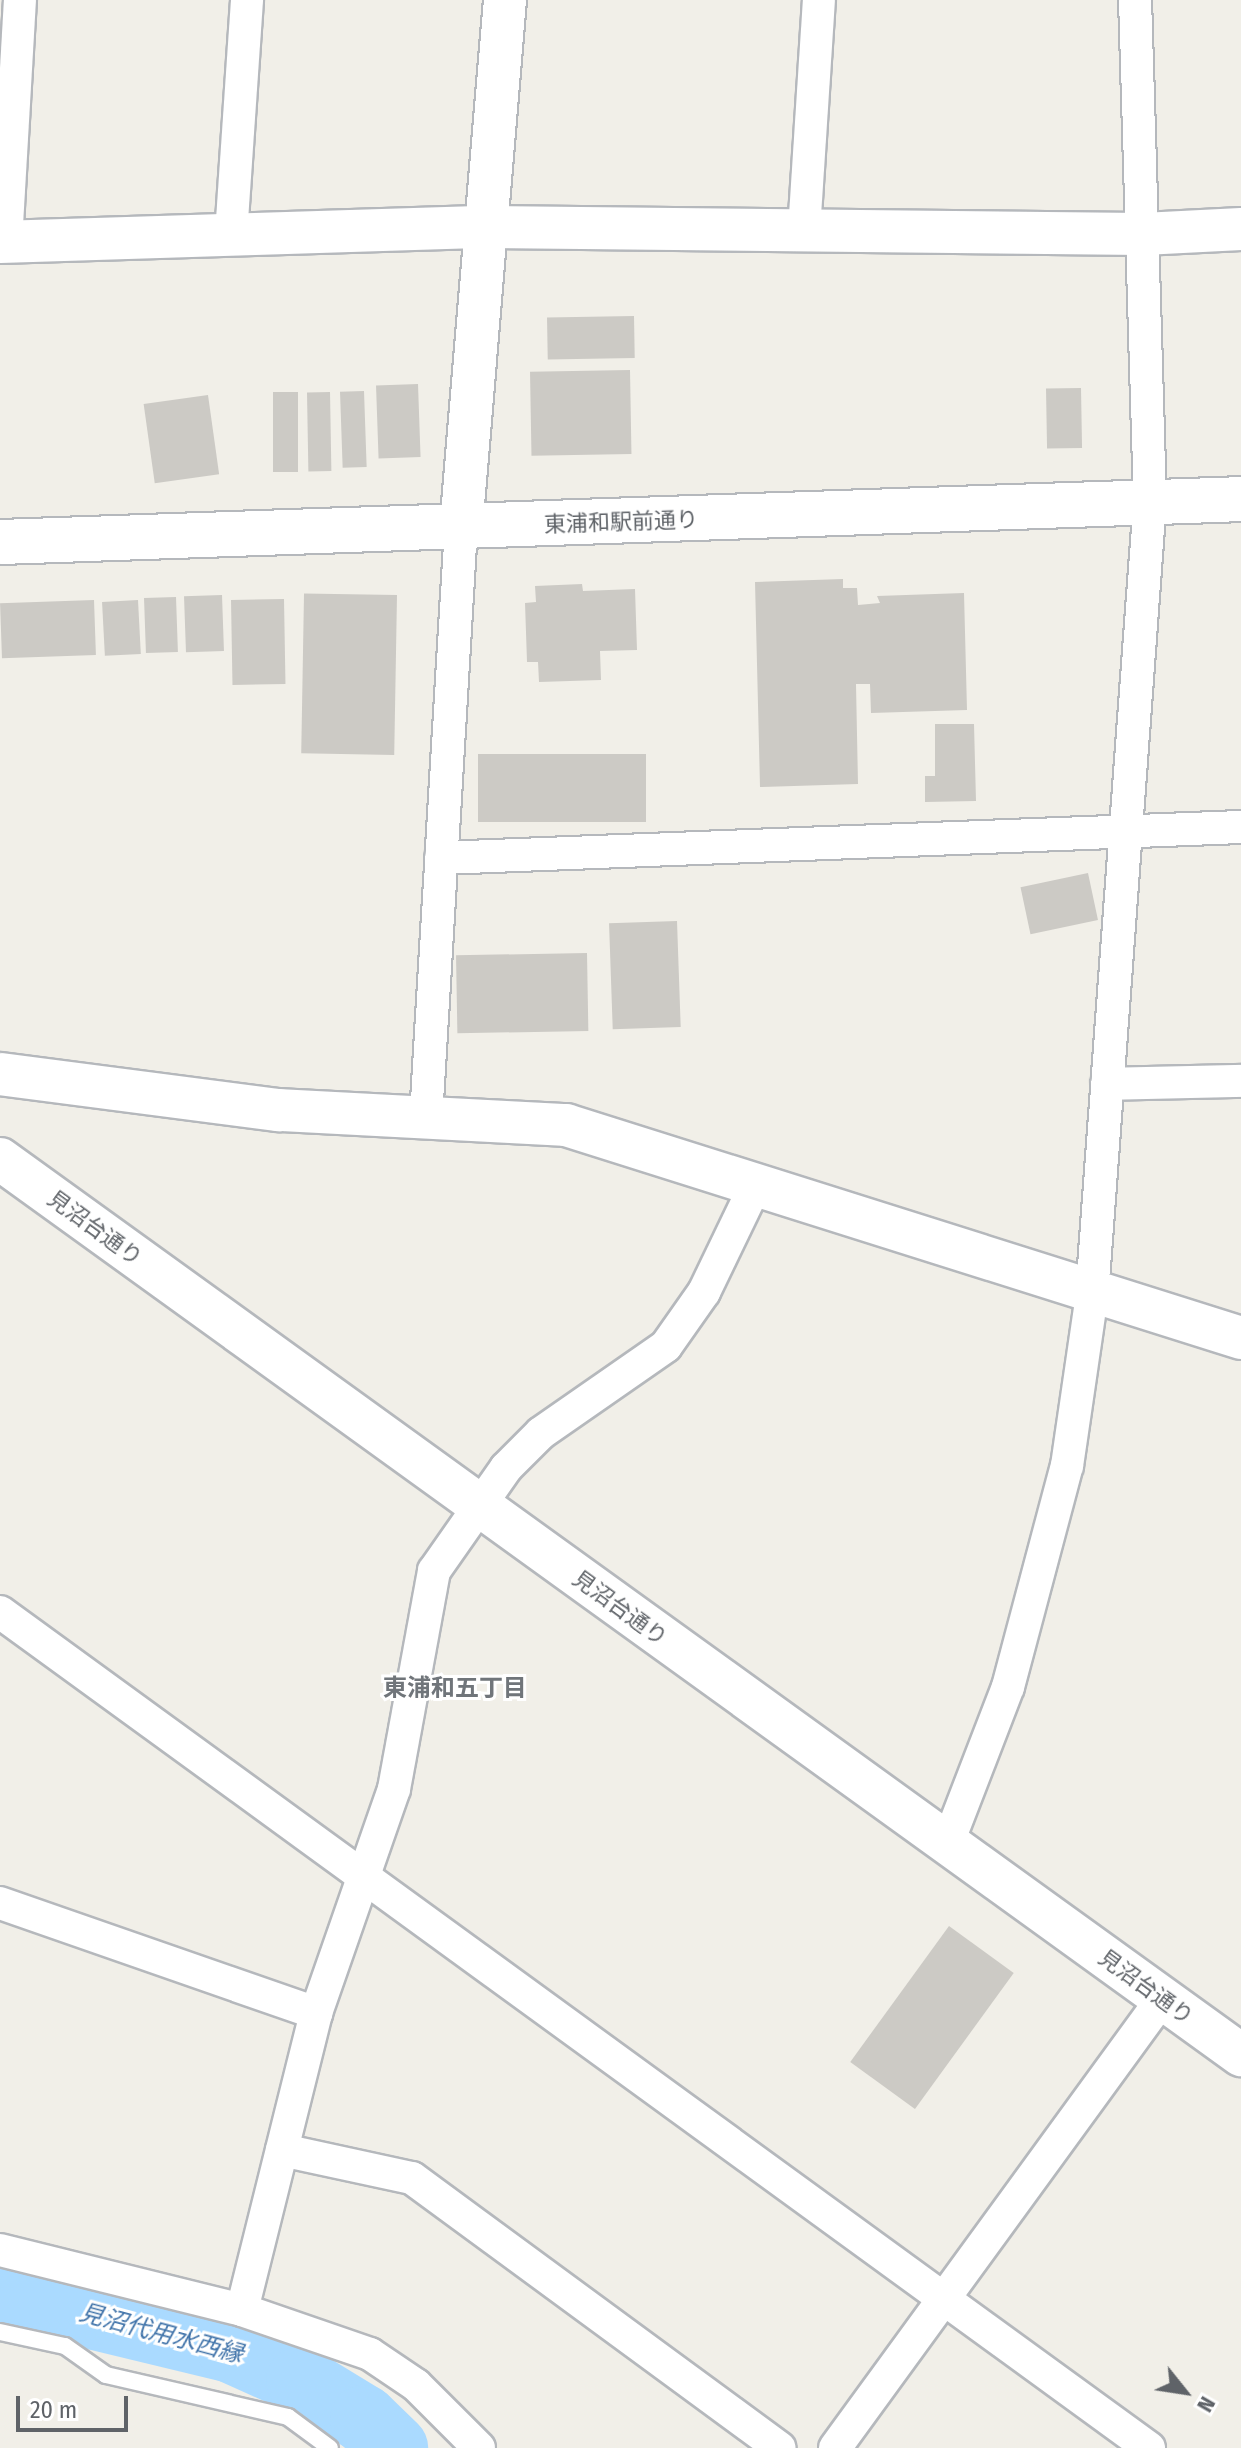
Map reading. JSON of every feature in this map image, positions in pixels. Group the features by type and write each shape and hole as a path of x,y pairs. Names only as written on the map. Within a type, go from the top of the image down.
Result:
{"main road":[{"name":"東浦和駅前通り","path":"0,542 1241,499"}],"street":[{"path":"20,0 3,242 486,227 1143,234 1241,229"},
{"path":"231,235 247,0"},
{"path":"426,1118 461,528 505,0"},
{"path":"804,231 819,0"},
{"path":"947,1845 1008,1687 1063,1481 1092,1294 1150,501 1135,0"},
{"path":"441,858 1241,827"},
{"path":"0,1074 279,1110 566,1125 1092,1294 1241,1338"},
{"path":"1107,1084 1241,1081"},
{"name":"見沼台通り","path":"0,1159 1241,2055"},
{"path":"242,2310 316,2013 359,1874 394,1789 434,1571 479,1504 541,1433 666,1346 704,1292 755,1186"},
{"path":"0,1613 1139,2445"},
{"path":"0,1903 316,2013"},
{"path":"835,2448 1162,1999"},
{"path":"282,2150 412,2178 779,2448"},
{"path":"0,2250 242,2310 370,2354 416,2385 479,2448"}],"lane":[{"path":"0,2332 65,2346 106,2375 288,2417 330,2448"}],"building":[{"path":"634,316 635,358 548,360 547,318"},
{"path":"630,370 631,454 531,456 530,372"},
{"path":"418,384 421,457 379,458 376,385"},
{"path":"1081,388 1082,448 1047,449 1046,389"},
{"path":"364,391 367,467 343,468 340,392"},
{"path":"273,392 298,392 298,472 273,472"},
{"path":"307,392 330,392 331,471 308,471"},
{"path":"208,395 219,474 155,483 144,404"},
{"path":"843,579 843,588 857,588 858,605 880,603 877,596 964,593 967,710 871,713 870,684 856,684 858,784 760,787 755,582"},
{"path":"582,584 583,591 635,589 637,650 600,651 601,680 539,682 538,662 527,662 525,603 536,602 535,586"},
{"path":"304,593 397,595 394,755 301,753"},
{"path":"222,595 224,651 186,652 184,596"},
{"path":"176,597 178,652 146,653 144,598"},
{"path":"284,599 285,684 232,685 231,600"},
{"path":"94,600 96,655 2,658 0,603"},
{"path":"138,600 141,654 105,656 102,602"},
{"path":"935,724 974,724 976,801 925,802 925,776 935,776"},
{"path":"478,754 646,754 646,822 478,822"},
{"path":"1088,873 1098,920 1030,934 1021,887"},
{"path":"677,921 681,1027 613,1029 609,923"},
{"path":"587,953 588,1031 457,1033 456,955"},
{"path":"949,1926 1014,1973 915,2109 850,2062"}],"waterway":[{"name":"見沼代用水西縁","path":"0,2293 231,2349 300,2380 364,2419 394,2448"}],"district":[{"name":"東浦和五丁目","path":"455,1689"}]}
